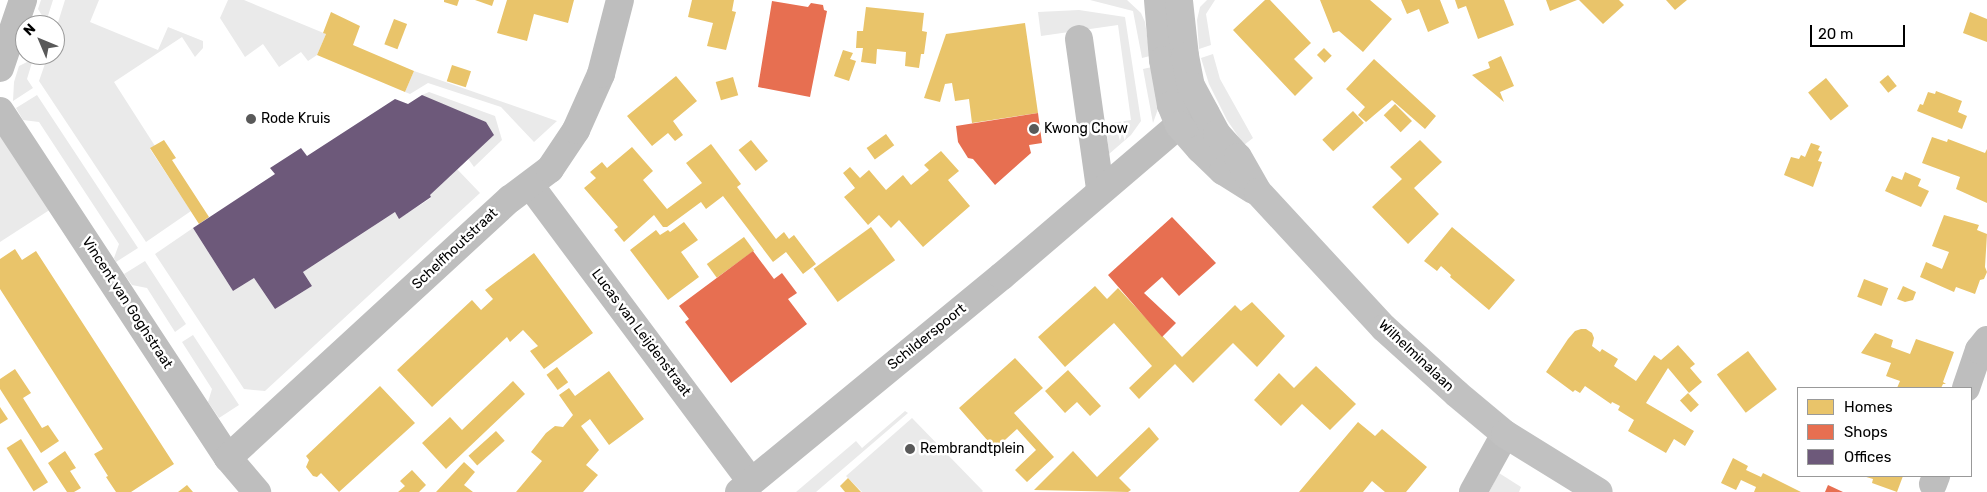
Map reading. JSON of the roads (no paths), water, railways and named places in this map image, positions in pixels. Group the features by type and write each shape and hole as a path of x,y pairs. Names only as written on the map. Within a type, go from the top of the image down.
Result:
{"street":[{"path":"0,68 23,0"},
{"name":"Schelfhoutstraat","path":"228,458 510,199 550,169 576,130 601,74 620,0"},
{"name":"Wilhelminalaan","path":"1170,0 1191,86 1217,134 1238,157 1258,192 1384,328 1457,394 1505,434 1599,492"},
{"name":"Wilhelminalaan","path":"1170,0 1163,60 1171,106 1179,125 1223,171 1258,192"},
{"path":"1079,39 1100,189"},
{"name":"Vincent van Goghstraat","path":"0,111 228,458 257,492"},
{"name":"Schilderspoort","path":"745,487 1002,276 1100,189 1179,125 1205,114"},
{"name":"Lucas van Leijdenstraat","path":"530,185 745,487"},
{"path":"1966,387 1979,350 1987,340"},
{"path":"1473,492 1505,434"}],"place":[{"name":"Rode Kruis","path":"251,119"},
{"name":"Kwong Chow","path":"1034,129"},
{"name":"Rembrandtplein","path":"910,449"}]}
